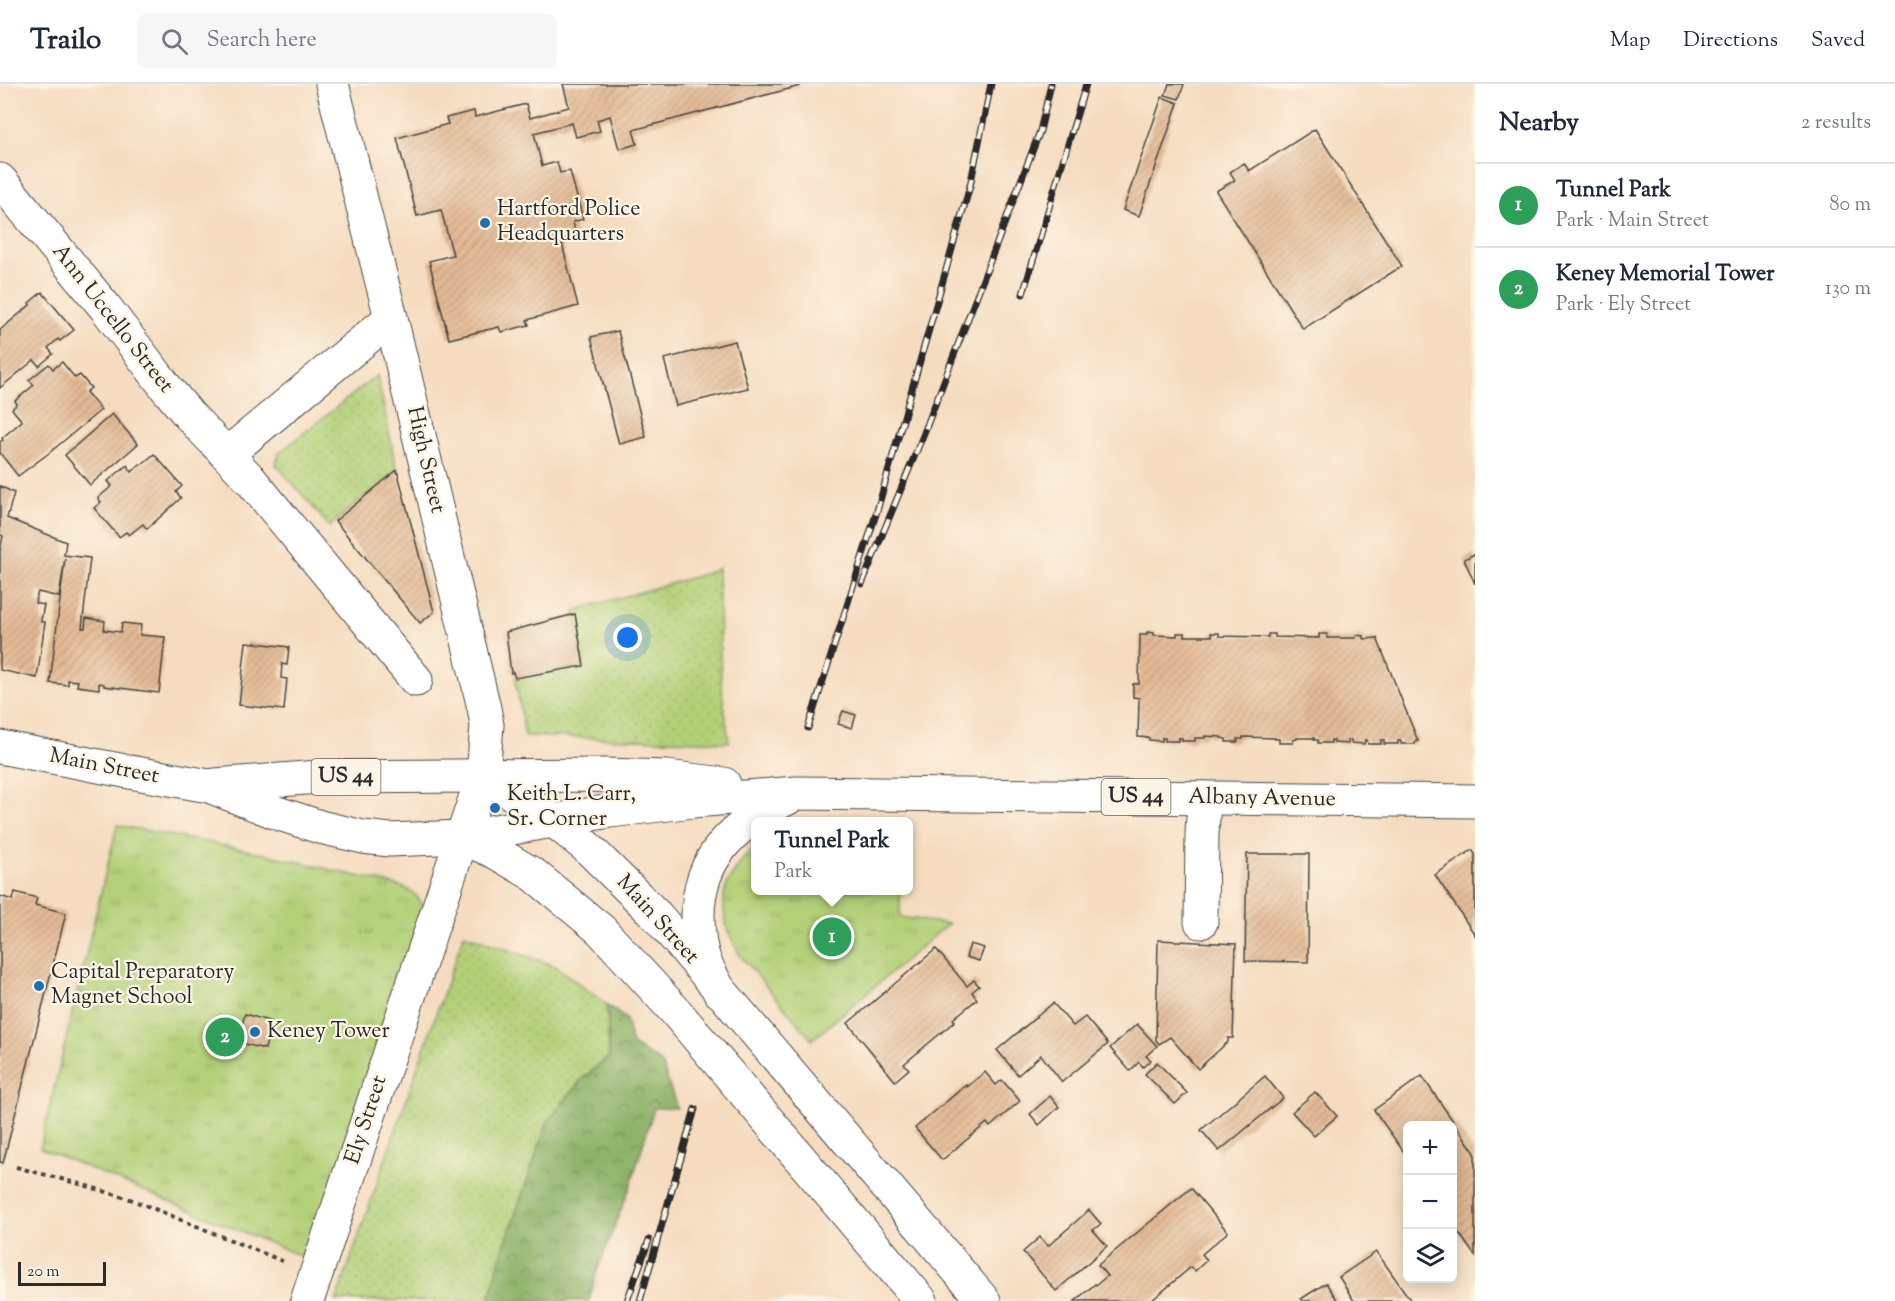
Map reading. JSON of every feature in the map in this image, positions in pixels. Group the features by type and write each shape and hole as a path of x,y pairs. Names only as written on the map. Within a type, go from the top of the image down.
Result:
{"main road":[{"name":"High Street","path":"332,84 391,318 487,724 483,775 461,837"},
{"name":"Ann Uccello Street","path":"0,180 105,307 189,416 227,454 416,680"},
{"path":"227,454 391,318"},
{"name":"Main Street","path":"0,747 209,786 320,827 363,837 390,840 461,837 496,853 534,875 602,930 669,1004 921,1301"},
{"name":"Main Street","path":"209,786 319,777 483,775 554,820 588,848 657,916 984,1301"},
{"name":"Albany Avenue","path":"483,775 666,777 797,793"},
{"path":"754,817 797,793"},
{"name":"Albany Avenue","path":"461,837 609,811 693,801 797,793 1475,801"},
{"path":"1201,922 1204,798"},
{"path":"719,991 705,960 698,934 700,888 708,865 722,845 751,819"},
{"name":"Ely Street","path":"307,1301 461,837"}],"path":[{"path":"16,1167 130,1199 291,1264"}],"green space":[{"path":"377,375 397,470 330,527 276,464 279,453"},
{"path":"718,568 721,682 729,742 525,736 515,678 584,666 576,610"},
{"path":"117,825 257,852 399,886 414,894 423,907 308,1259 40,1148"},
{"path":"751,852 751,895 900,895 900,917 948,924 812,1040 739,954 727,929 724,895 727,883 743,859"},
{"path":"464,934 555,966 607,1005 609,1057 583,1078 548,1121 503,1250 489,1301 336,1301"},
{"path":"607,1005 626,1019 632,1045 661,1062 677,1108 654,1108 630,1187 596,1274 589,1301 489,1301 503,1250 548,1121 583,1078 609,1057"}],"building":[{"path":"563,84 799,84 800,86 633,130 637,144 619,149 610,116 597,120 600,131 576,137 572,123 534,133 542,166 557,162 560,173 570,171 583,219 573,222 577,240 562,244 578,306 527,320 529,325 501,332 499,327 449,339 429,261 453,255 441,210 417,216 397,138 448,124 446,118 474,111 475,117 526,104 530,118 569,107"},
{"path":"1169,84 1184,84 1179,99 1165,95"},
{"path":"1162,97 1178,103 1139,216 1123,210"},
{"path":"1315,129 1402,266 1303,329 1216,191 1235,180 1230,172 1244,163 1249,171"},
{"path":"42,292 74,330 48,348 53,354 39,366 34,360 0,388 0,330"},
{"path":"618,331 646,437 619,444 591,337"},
{"path":"735,341 748,388 676,406 664,359"},
{"path":"62,362 75,378 80,375 91,388 86,392 101,410 18,476 0,453 2,438 22,421 12,409 17,404 15,401 34,385 29,380 49,364 53,369"},
{"path":"112,414 138,444 90,485 65,455"},
{"path":"154,454 182,486 176,492 181,498 147,529 143,524 129,535 126,532 119,537 94,508 101,502 98,498 112,486 108,481 127,465 132,472"},
{"path":"397,470 434,612 420,623 335,521"},
{"path":"0,486 14,493 7,518 66,542 64,555 90,558 82,628 85,628 86,618 105,621 104,630 121,632 122,623 141,625 140,635 165,637 159,693 104,686 99,683 99,689 77,686 78,681 68,680 68,685 50,683 65,558 59,597 38,592 35,603 44,605 41,622 45,622 37,678 0,670 0,551 3,536 0,535"},
{"path":"1475,554 1475,584 1464,559"},
{"path":"575,614 584,666 515,678 513,672 511,673 506,632"},
{"path":"1147,632 1154,633 1154,635 1177,636 1177,633 1185,633 1185,636 1212,636 1211,633 1219,633 1219,636 1268,637 1268,634 1275,634 1275,637 1319,638 1319,634 1327,634 1327,638 1356,638 1356,635 1364,636 1364,639 1377,638 1418,741 1415,744 1401,744 1401,741 1398,741 1398,744 1384,744 1384,740 1381,740 1381,744 1368,744 1365,740 1364,744 1351,743 1351,740 1348,740 1348,744 1334,743 1334,740 1331,740 1331,743 1318,743 1318,740 1314,738 1297,738 1293,740 1293,743 1279,743 1279,739 1275,738 1243,737 1243,739 1237,739 1238,742 1226,742 1226,739 1221,737 1205,736 1205,738 1195,738 1195,741 1182,741 1182,738 1179,738 1179,741 1165,741 1165,738 1162,738 1162,741 1138,737 1139,698 1133,697 1133,684 1139,684 1140,635 1147,635"},
{"path":"246,642 289,647 287,665 282,664 281,678 287,679 284,710 239,705"},
{"path":"843,711 856,715 852,728 838,724"},
{"path":"1472,850 1475,854 1475,935 1435,875"},
{"path":"1247,854 1309,854 1308,962 1245,961"},
{"path":"15,892 37,898 35,905 66,913 3,1163 0,1162 0,896 13,900"},
{"path":"1158,940 1236,944 1233,1038 1228,1038 1228,1042 1198,1069 1170,1037 1159,1044 1156,1040"},
{"path":"970,944 984,948 979,961 966,957"},
{"path":"936,949 967,986 974,980 979,986 972,992 977,999 953,1019 955,1021 904,1064 909,1069 895,1081 848,1023"},
{"path":"1053,1003 1073,1026 1085,1017 1108,1044 1062,1082 1041,1055 1018,1075 997,1050"},
{"name":"Keney Tower","path":"245,1014 272,1022 265,1049 237,1042"},
{"path":"1137,1024 1157,1046 1146,1056 1151,1060 1143,1067 1139,1062 1130,1071 1110,1048"},
{"path":"1157,1062 1187,1093 1175,1104 1145,1074"},
{"path":"985,1072 996,1085 1002,1080 1020,1101 990,1127 987,1123 942,1160 915,1128"},
{"path":"1265,1076 1283,1098 1219,1151 1201,1130"},
{"path":"1422,1076 1453,1121 1403,1121 1403,1151 1374,1110"},
{"path":"1315,1092 1337,1116 1314,1136 1292,1112"},
{"path":"1050,1096 1059,1107 1039,1125 1030,1114"},
{"path":"1457,1127 1475,1153 1475,1256 1457,1230"},
{"path":"1191,1188 1228,1232 1202,1254 1207,1260 1195,1271 1191,1267 1151,1301 1075,1301 1107,1276 1098,1265"},
{"path":"1089,1210 1101,1224 1093,1230 1107,1246 1056,1291 1023,1252 1040,1237 1048,1246"},
{"path":"1376,1252 1411,1301 1354,1301 1339,1277"},
{"path":"1326,1283 1338,1301 1303,1301 1301,1299"}],"railway":[{"path":"808,728 877,511 970,186 991,84"},
{"path":"862,584 924,433 1040,131 1051,84"},
{"path":"1023,294 1086,84"},
{"path":"640,1301 695,1109"},
{"path":"627,1301 649,1240"}],"place":[{"name":"Hartford Police Headquarters","path":"485,223"},
{"name":"Keith L. Carr, Sr. Corner","path":"495,808"},
{"name":"Tunnel Park","path":"832,937"},
{"name":"Capital Preparatory Magnet School","path":"39,986"},
{"name":"Keney Tower","path":"255,1032"},
{"name":"Keney Memorial Tower","path":"225,1037"}]}
